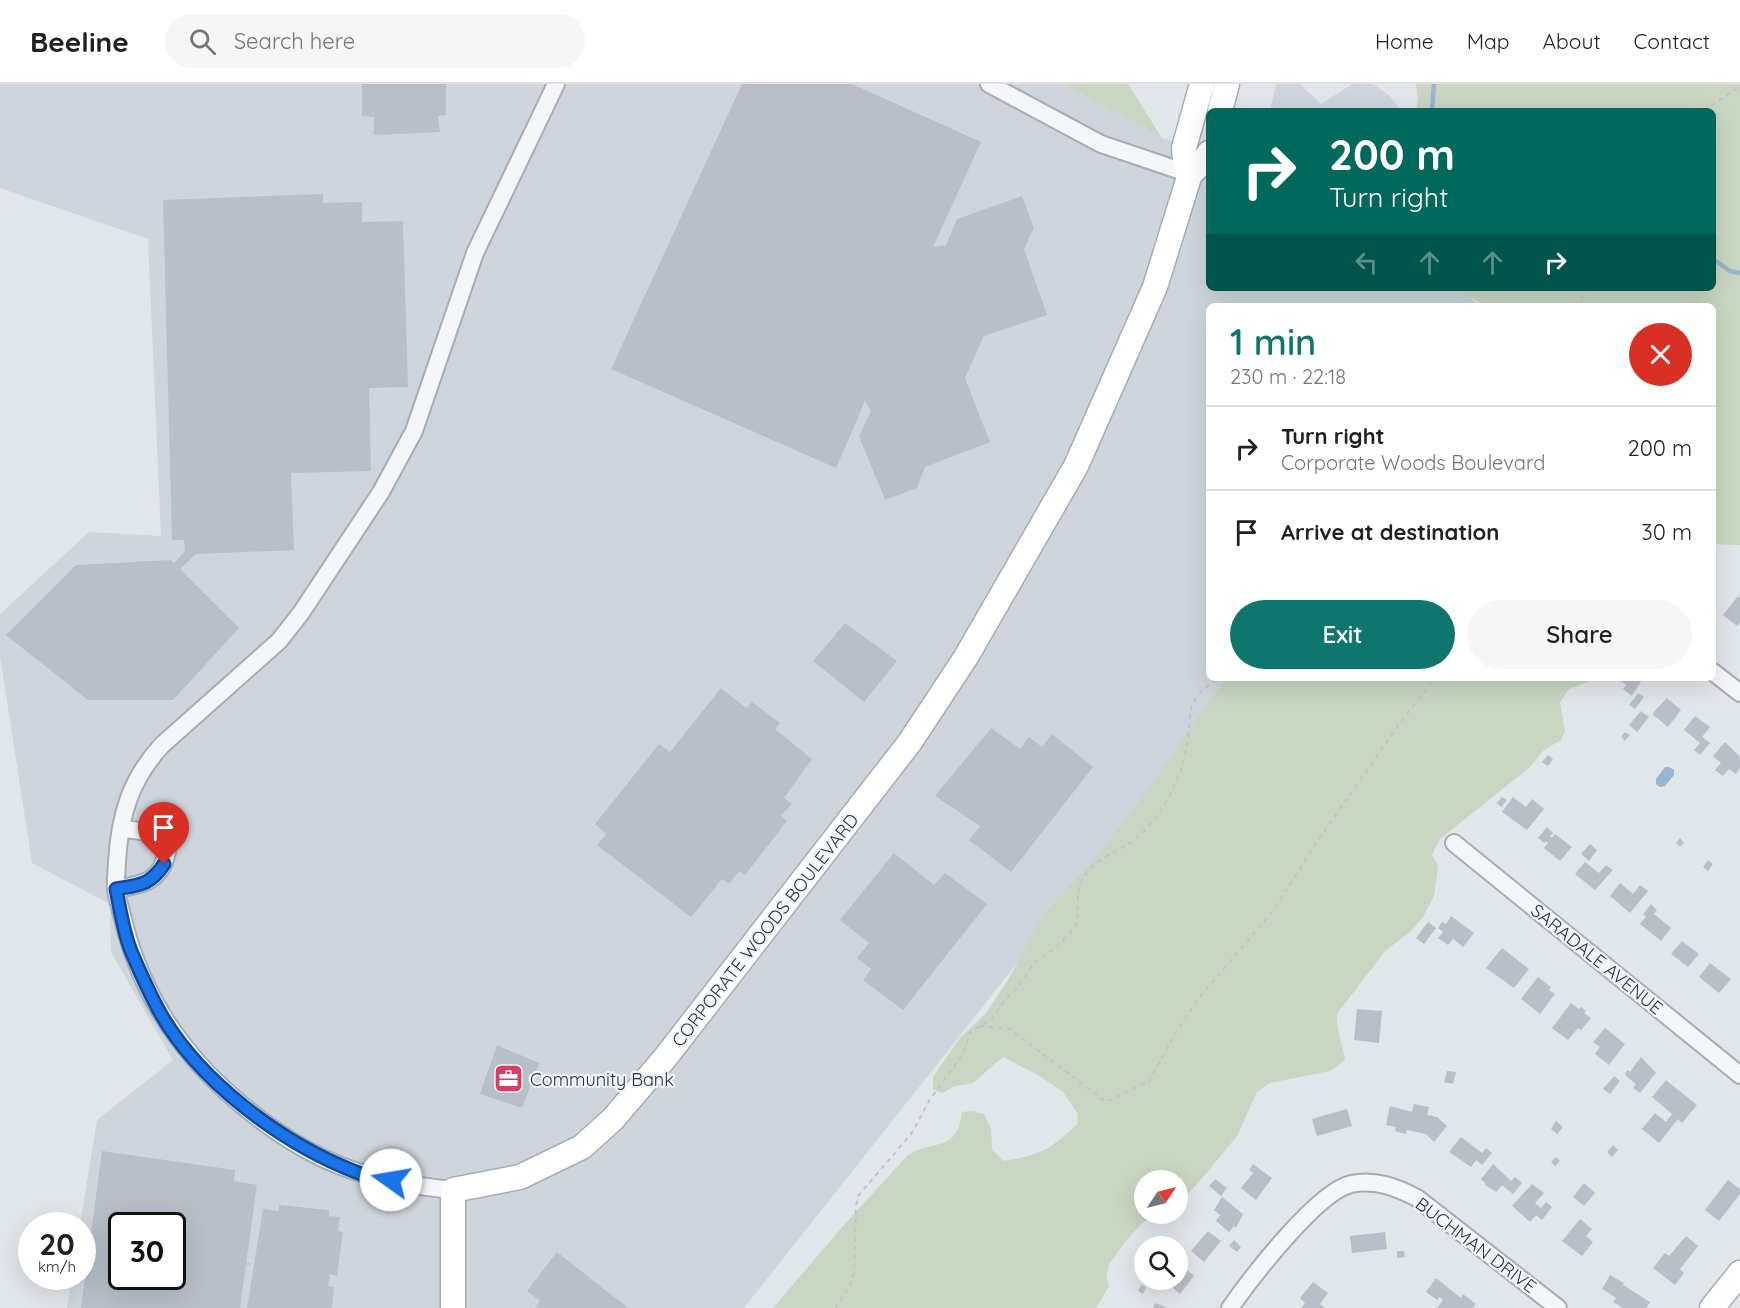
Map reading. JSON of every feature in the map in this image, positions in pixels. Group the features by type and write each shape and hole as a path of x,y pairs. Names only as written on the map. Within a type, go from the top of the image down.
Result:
{"street":[{"name":"CORPORATE WOODS BOULEVARD","path":"556,84 475,253 414,431 381,492 301,613 279,641 150,758 139,773 131,790 118,841 116,889 130,949 159,1010 184,1046 222,1088 305,1149 357,1172 408,1184 453,1190 520,1178 582,1147 613,1119 671,1051 910,742 966,657 1076,466 1155,287 1190,174 1206,158"},
{"path":"989,84 1101,144 1190,174"},
{"name":"CORPORATE WOODS BOULEVARD","path":"1190,174 1184,148 1202,84"},
{"path":"1221,108 1227,84"},
{"path":"1716,674 1740,693"},
{"path":"116,889 138,885 156,877 164,864 167,852 160,840 148,831 121,829"},
{"name":"SARADALE AVENUE","path":"1454,843 1740,1075"},
{"name":"BUCHMAN DRIVE","path":"1230,1308 1282,1243 1317,1204 1341,1188 1370,1182 1392,1187 1417,1198 1558,1308"},
{"path":"453,1190 453,1308"},
{"path":"1712,1308 1740,1272"}],"path":[{"path":"1708,108 1740,86"},
{"path":"1577,303 1587,291"},
{"path":"835,1308 849,1287 854,1273 858,1196 912,1133 929,1101 963,1053 969,1036 997,1013 1035,962 1061,943 1075,928 1076,897 1089,870 1109,854 1134,840 1154,819 1172,791 1184,762 1191,708 1194,701 1209,684 1218,681"},
{"path":"980,1026 1010,1029 1106,1102 1149,1081 1197,1000 1273,911 1317,842 1387,741 1433,681"},
{"path":"246,1264 254,1264"}],"shaded area":[{"path":"0,84 1064,84 1162,138 1206,147 1206,291 1464,291 1476,303 1206,303 1206,681 1241,681 744,1308 67,1308 70,1290 96,1290 96,1212 82,1212 97,1120 173,1060 111,952 110,904 32,863 0,656 0,614 89,532 161,536 148,239 0,188"},
{"path":"1276,84 1300,84 1321,104 1352,84 1373,84 1390,96 1399,108 1271,108"}],"green space":[{"path":"1064,84 1128,84 1162,138"},
{"path":"1416,84 1740,84 1740,545 1716,544 1716,303 1481,303 1457,291 1716,291 1716,108 1416,108"},
{"path":"1225,681 1589,681 1569,689 1560,702 1565,731 1561,740 1544,750 1530,767 1440,839 1432,855 1438,865 1434,896 1423,917 1410,932 1385,951 1337,1014 1337,1025 1345,1059 1330,1071 1270,1083 1257,1092 1237,1136 1188,1194 1188,1170 1134,1170 1134,1224 1141,1224 1110,1263 1106,1275 1109,1286 1096,1308 773,1308 907,1156 950,1140 959,1125 962,1112 972,1111 984,1114 991,1129 992,1150 1004,1161 1036,1154 1052,1146 1077,1124 1078,1114 1063,1092 1038,1075 1003,1057 973,1083 955,1086 942,1093 933,1089 933,1077 960,1038 986,1013 1008,980 1046,911 1093,861 1148,790"}],"water":[{"path":"1665,767 1674,770 1674,775 1665,786 1660,787 1656,784 1656,779"}],"building":[{"path":"362,84 446,84 446,115 438,116 440,132 374,135 374,117 362,116"},
{"path":"742,84 852,84 981,142 933,247 946,245 957,219 1022,196 1034,228 1024,249 1047,315 984,336 965,378 990,442 925,467 917,488 885,500 859,436 871,411 865,401 836,468 611,369"},
{"path":"323,194 323,203 362,202 362,222 403,221 408,387 369,388 371,471 291,473 294,550 196,554 180,569 239,628 173,700 88,700 6,635 76,565 171,560 174,563 185,551 184,540 172,540 163,200"},
{"path":"1738,596 1740,598 1740,622 1737,626 1723,615"},
{"path":"845,623 897,661 864,702 813,661"},
{"path":"1621,681 1641,681 1632,696 1623,689 1626,685"},
{"path":"721,688 746,708 752,702 780,723 775,729 812,759 784,798 792,804 781,816 787,821 745,875 739,871 729,884 722,879 691,917 597,845 606,834 595,824 659,744 670,752"},
{"path":"1638,693 1644,697 1635,709 1629,705"},
{"path":"1667,698 1681,710 1668,727 1652,714"},
{"path":"1641,711 1649,717 1637,732 1629,725"},
{"path":"1695,716 1710,727 1702,737 1710,743 1700,755 1694,750 1700,743 1684,730"},
{"path":"991,728 1020,749 1029,737 1042,747 1052,734 1093,767 1011,872 969,840 980,826 935,796"},
{"path":"1625,732 1630,735 1625,741 1621,737"},
{"path":"1725,742 1740,757 1740,768 1736,774 1729,769 1723,776 1715,770 1721,763 1713,756"},
{"path":"1548,755 1553,759 1548,766 1542,762"},
{"path":"1502,797 1507,800 1501,807 1497,803"},
{"path":"1513,797 1526,807 1532,799 1544,809 1527,830 1502,812"},
{"path":"1547,827 1553,833 1550,836 1552,838 1555,834 1572,847 1560,861 1544,848 1548,843 1538,838"},
{"path":"1680,838 1684,843 1680,847 1676,843"},
{"path":"1590,844 1597,850 1589,861 1581,854"},
{"path":"894,853 934,885 945,873 987,904 903,1010 863,980 871,969 857,958 869,943 840,920"},
{"path":"1708,860 1713,864 1708,871 1703,867"},
{"path":"1585,862 1599,873 1606,865 1613,870 1595,890 1575,874"},
{"path":"1620,883 1633,894 1640,885 1648,891 1630,913 1610,896"},
{"path":"1651,904 1657,910 1654,914 1671,928 1661,941 1640,924 1646,917 1643,914"},
{"path":"1451,916 1474,933 1463,947 1453,939 1448,945 1438,938 1443,932 1438,928 1442,922 1446,924"},
{"path":"1428,922 1436,928 1424,944 1416,938"},
{"path":"1682,941 1699,954 1688,967 1671,954"},
{"path":"1502,948 1529,969 1514,988 1486,968"},
{"path":"1710,963 1731,979 1719,993 1699,977"},
{"path":"1538,977 1551,987 1549,990 1555,994 1540,1014 1521,999"},
{"path":"1571,1003 1579,1009 1581,1007 1586,1011 1584,1013 1591,1018 1568,1040 1552,1028"},
{"path":"1357,1009 1382,1011 1379,1043 1354,1040"},
{"path":"1605,1028 1625,1044 1609,1065 1595,1054 1600,1047 1593,1042"},
{"name":"Community Bank","path":"497,1045 539,1063 522,1108 480,1094"},
{"path":"1641,1057 1656,1073 1640,1093 1633,1088 1636,1084 1625,1073 1628,1070 1630,1072"},
{"path":"1447,1071 1456,1072 1453,1084 1444,1082"},
{"path":"1614,1076 1620,1081 1610,1094 1603,1089"},
{"path":"1666,1080 1697,1105 1682,1123 1678,1119 1659,1143 1642,1129 1655,1113 1666,1122 1672,1114 1652,1097"},
{"path":"1414,1104 1429,1107 1427,1115 1437,1117 1447,1126 1434,1142 1426,1134 1407,1130 1406,1134 1395,1131 1396,1127 1386,1125 1390,1106 1412,1112"},
{"path":"1347,1109 1352,1126 1317,1136 1312,1119"},
{"path":"1556,1121 1563,1127 1557,1134 1551,1129"},
{"path":"1461,1137 1482,1153 1486,1148 1492,1153 1482,1165 1476,1160 1471,1167 1449,1152"},
{"path":"1613,1145 1618,1150 1612,1157 1607,1152"},
{"path":"102,1151 235,1170 234,1181 257,1185 240,1308 81,1308 83,1290 96,1290 96,1212 94,1212"},
{"path":"1556,1157 1560,1161 1555,1166 1551,1162"},
{"path":"1253,1164 1272,1178 1256,1200 1241,1188 1253,1173 1249,1170"},
{"path":"1493,1164 1511,1181 1515,1177 1522,1183 1513,1194 1502,1185 1496,1192 1485,1185 1481,1179"},
{"path":"1215,1179 1227,1188 1221,1196 1209,1186"},
{"path":"1728,1180 1740,1189 1740,1194 1719,1221 1705,1210"},
{"path":"1584,1183 1595,1193 1584,1206 1573,1197"},
{"path":"1532,1184 1544,1193 1535,1203 1541,1208 1546,1202 1552,1207 1542,1220 1536,1215 1530,1222 1512,1206"},
{"path":"1222,1197 1243,1214 1236,1228 1234,1226 1229,1232 1216,1221 1220,1215 1214,1210"},
{"path":"279,1205 329,1210 329,1216 340,1217 338,1231 343,1232 337,1276 330,1274 328,1286 334,1287 332,1308 247,1308 263,1209 279,1211"},
{"path":"1580,1219 1592,1229 1586,1236 1593,1242 1582,1256 1562,1241"},
{"path":"1208,1231 1221,1241 1204,1262 1191,1251"},
{"path":"1385,1232 1387,1249 1352,1253 1350,1236"},
{"path":"1686,1236 1698,1246 1680,1269 1684,1273 1675,1285 1653,1268 1665,1253 1669,1256"},
{"path":"1234,1240 1241,1247 1237,1252 1229,1246"},
{"path":"1397,1251 1404,1251 1405,1257 1397,1258"},
{"path":"557,1252 628,1308 535,1308 540,1301 527,1291"},
{"path":"1188,1271 1194,1276 1188,1284"},
{"path":"1610,1275 1650,1302 1646,1308 1623,1308 1613,1302 1616,1298 1602,1289"},
{"path":"1436,1278 1461,1298 1463,1294 1476,1304 1473,1308 1437,1308 1443,1300 1440,1297 1437,1300 1426,1292"},
{"path":"1313,1282 1328,1293 1320,1304 1325,1308 1301,1308 1305,1303 1300,1298"},
{"path":"1155,1303 1168,1308 1153,1308"}],"waterway":[{"path":"1432,108 1434,84"},
{"path":"1716,261 1730,271 1740,273"}],"place":[{"name":"Community Bank","path":"509,1079"}],"route":[{"path":"164,864 156,877 138,885 116,889 130,949 159,1010 184,1046 222,1088 305,1149 357,1172 391,1180"}]}
